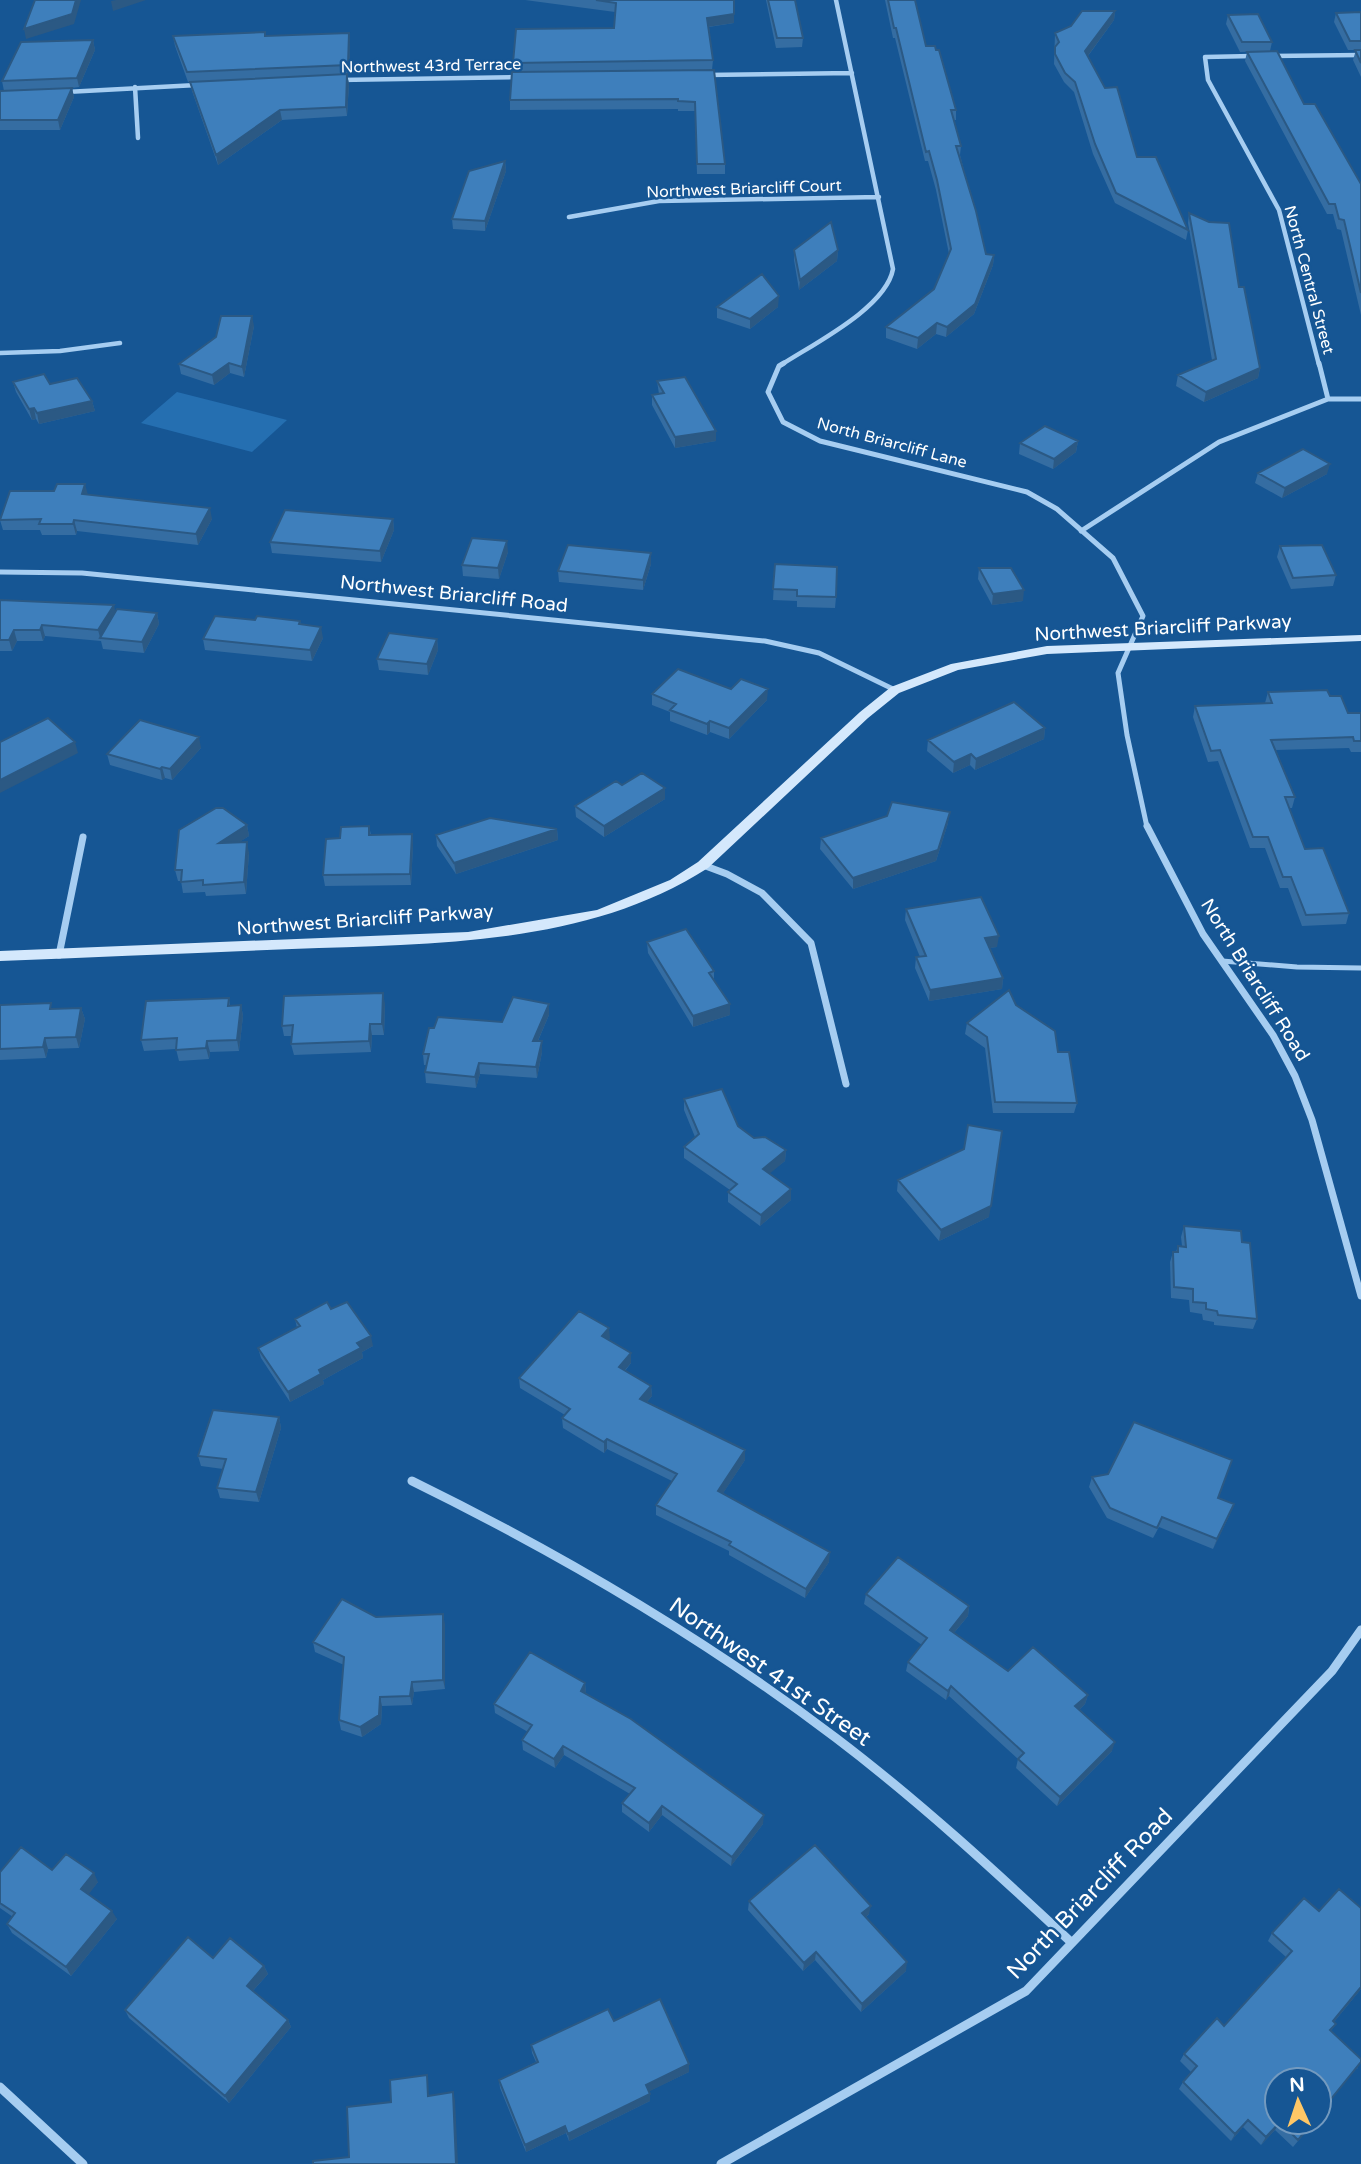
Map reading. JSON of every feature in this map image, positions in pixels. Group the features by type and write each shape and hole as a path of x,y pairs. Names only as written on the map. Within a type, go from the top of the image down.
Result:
{"main road":[{"name":"Northwest Briarcliff Parkway","path":"0,957 468,937 599,914 675,883 703,865 864,715 895,690 955,667 1047,650 1361,638"}],"street":[{"name":"North Briarcliff Lane","path":"836,0 894,262 891,281 859,315 779,366 768,392 783,422 820,441 1027,492 1057,509 1113,558 1143,616 1130,646"},
{"path":"1270,56 1361,55"},
{"name":"North Central Street","path":"1257,56 1205,57 1208,80 1279,210 1328,400"},
{"path":"702,75 852,74"},
{"name":"Northwest 43rd Terrace","path":"335,80 525,77"},
{"path":"54,92 202,85"},
{"path":"135,87 138,138"},
{"name":"Northwest Briarcliff Court","path":"569,217 659,201 879,197"},
{"path":"0,353 40,354 120,343"},
{"path":"1081,531 1219,442 1328,400 1361,400"},
{"name":"Northwest Briarcliff Road","path":"0,572 82,573 765,640 818,653 877,685 895,690"},
{"name":"North Briarcliff Road","path":"1130,646 1121,661 1118,673 1127,735 1148,831 1203,934 1273,1035 1295,1076 1312,1120 1361,1296"},
{"path":"59,956 83,836"},
{"path":"703,865 762,892 811,943 846,1084"},
{"name":"Northwest 41st Street","path":"412,1481 587,1571 712,1649 838,1739 964,1843 1072,1943"},
{"name":"North Briarcliff Road","path":"721,2164 1026,1991 1332,1671 1361,1630"},
{"path":"0,2087 83,2164"}],"lane":[{"path":"1222,961 1297,968 1361,968"}],"shaded area":[{"path":"177,392 287,420 252,452 141,423"}],"building":[{"path":"35,0 76,0 72,14 24,29"},
{"path":"596,0 734,0 734,14 707,18 713,60 513,63 516,29 614,28 616,3"},
{"path":"768,0 795,0 803,38 777,38"},
{"path":"888,0 915,0 926,46 935,46 936,50 939,50 956,110 951,110 961,146 956,146 986,254 994,255 975,304 947,327 937,323 918,338 886,327 934,289 951,249 937,180 929,151 926,152"},
{"path":"1082,11 1115,11 1085,51 1105,88 1117,87 1137,157 1156,157 1188,230 1116,193 1095,144 1075,82 1065,73 1055,54 1055,47 1059,42 1055,33 1071,26"},
{"path":"1361,12 1361,41 1350,41 1336,13"},
{"path":"1258,14 1272,42 1242,42 1228,15"},
{"path":"265,32 265,36 349,33 348,65 187,72 173,36"},
{"path":"93,40 77,78 2,81 21,42"},
{"path":"1355,50 1361,50 1361,63"},
{"path":"1277,51 1304,104 1315,104 1361,184 1361,293 1344,220 1339,219 1335,204 1329,204 1247,52"},
{"path":"714,70 725,164 697,164 695,102 678,99 510,100 512,72"},
{"path":"347,74 346,107 280,110 216,155 190,82"},
{"path":"72,88 58,120 0,120 0,91"},
{"path":"505,161 485,221 452,219 469,171"},
{"path":"1189,213 1209,222 1229,223 1239,287 1244,287 1260,368 1206,392 1178,375 1216,359"},
{"path":"831,222 838,250 800,280 794,250"},
{"path":"762,274 779,296 750,319 717,307"},
{"path":"221,316 252,316 242,367 229,363 212,375 179,364 216,337"},
{"path":"44,374 50,384 77,378 92,401 37,413 34,408 29,409 13,382"},
{"path":"685,377 716,431 675,437 652,395 664,393 657,381"},
{"path":"1045,426 1078,441 1054,459 1020,443"},
{"path":"1303,449 1330,464 1285,488 1258,473"},
{"path":"57,484 85,484 82,494 210,508 196,534 74,520 73,524 39,524 41,519 0,520 10,491 54,491"},
{"path":"285,510 393,519 380,551 270,542"},
{"path":"472,538 507,541 498,568 462,565"},
{"path":"568,545 651,553 643,580 558,571"},
{"path":"1322,545 1336,575 1293,578 1280,546"},
{"path":"775,564 837,567 836,597 797,596 797,590 773,589"},
{"path":"979,568 1011,568 1024,590 993,594"},
{"path":"0,600 114,605 98,630 42,625 40,630 14,630 9,640 0,640"},
{"path":"117,609 157,613 142,642 100,638"},
{"path":"215,616 255,620 257,616 300,621 299,624 321,627 310,650 203,639"},
{"path":"389,633 437,639 427,664 377,659"},
{"path":"678,669 731,689 741,679 768,689 729,728 710,721 707,724 670,710 676,704 652,694"},
{"path":"1327,690 1330,696 1341,696 1348,713 1361,713 1361,741 1354,741 1353,737 1271,740 1295,797 1285,797 1305,849 1323,848 1349,913 1306,915 1291,877 1283,877 1268,837 1253,837 1220,750 1211,751 1195,706 1272,703 1268,692"},
{"path":"1014,702 1045,728 976,759 971,754 954,762 928,740"},
{"path":"48,718 75,742 0,780 0,742"},
{"path":"140,720 199,737 170,769 160,769 107,754"},
{"path":"642,773 665,788 604,826 575,806 616,781 622,785"},
{"path":"892,802 950,812 938,850 853,878 821,838 887,816"},
{"path":"216,808 223,808 247,825 219,843 247,842 244,882 203,885 203,880 181,882 182,870 175,870 179,830"},
{"path":"490,818 557,829 454,863 436,835"},
{"path":"369,826 369,835 412,834 410,874 323,875 326,839 340,838 341,827"},
{"path":"981,897 999,936 985,938 1003,978 930,990 916,957 926,956 906,909"},
{"path":"686,929 714,971 709,973 730,1004 693,1016 647,942"},
{"path":"1009,990 1016,1005 1055,1031 1058,1052 1069,1052 1077,1103 995,1102 987,1037 967,1023"},
{"path":"383,993 382,1024 370,1024 369,1041 291,1044 293,1025 282,1026 284,996"},
{"path":"513,997 549,1004 533,1041 542,1041 536,1067 479,1063 475,1077 425,1072 429,1054 423,1054 429,1028 434,1028 438,1017 502,1022"},
{"path":"229,998 228,1006 241,1005 237,1040 207,1041 206,1048 176,1050 177,1038 141,1040 146,1001"},
{"path":"51,1003 50,1009 81,1008 76,1037 45,1038 43,1047 0,1049 0,1005"},
{"path":"722,1089 738,1126 754,1138 765,1137 786,1150 763,1169 791,1189 761,1215 728,1192 737,1184 684,1147 699,1134 684,1099"},
{"path":"968,1125 1002,1131 991,1206 941,1230 898,1180 964,1149"},
{"path":"1184,1226 1241,1231 1242,1242 1250,1243 1257,1319 1218,1315 1217,1311 1206,1309 1206,1303 1193,1302 1193,1289 1174,1287 1173,1252 1178,1252 1178,1246 1186,1247"},
{"path":"327,1302 331,1309 347,1302 371,1336 357,1343 361,1348 319,1370 321,1374 288,1392 258,1348 300,1326 295,1319"},
{"path":"579,1311 609,1328 602,1336 631,1353 619,1367 651,1386 640,1399 745,1450 718,1491 830,1552 806,1589 729,1545 731,1542 656,1505 677,1474 607,1439 604,1442 562,1418 570,1409 519,1378"},
{"path":"213,1410 279,1417 256,1492 217,1488 226,1459 198,1456"},
{"path":"1134,1422 1232,1460 1218,1498 1234,1504 1217,1539 1162,1517 1157,1528 1110,1508 1092,1477 1108,1474"},
{"path":"898,1557 969,1606 950,1630 1008,1671 1033,1647 1088,1695 1075,1706 1115,1742 1060,1797 1018,1759 1024,1753 951,1686 948,1691 908,1662 927,1638 866,1594"},
{"path":"342,1599 376,1617 443,1614 443,1680 412,1682 410,1696 380,1697 379,1715 360,1727 339,1720 344,1657 313,1642"},
{"path":"530,1652 585,1683 581,1691 631,1719 764,1815 732,1857 662,1806 649,1823 622,1803 635,1788 563,1746 554,1759 522,1740 532,1725 494,1704"},
{"path":"815,1845 871,1906 862,1913 907,1962 862,2004 816,1952 804,1963 749,1901"},
{"path":"21,1847 52,1870 66,1854 94,1873 81,1889 112,1911 66,1967 7,1924 15,1913 0,1903 0,1872"},
{"path":"1339,1889 1361,1908 1361,1987 1333,2021 1336,2024 1330,2030 1361,2062 1333,2097 1333,2066 1263,2066 1263,2134 1248,2120 1235,2134 1183,2082 1197,2066 1184,2054 1217,2018 1224,2026 1292,1951 1272,1933 1304,1898 1319,1911"},
{"path":"188,1937 213,1958 230,1938 264,1966 247,1986 288,2020 225,2096 125,2010"},
{"path":"660,1999 689,2064 646,2085 650,2094 568,2134 565,2126 525,2145 499,2080 538,2062 531,2045 608,2009 614,2021"},
{"path":"427,2075 428,2096 453,2092 456,2164 313,2164 313,2161 349,2157 347,2107 391,2102 390,2080"}]}
